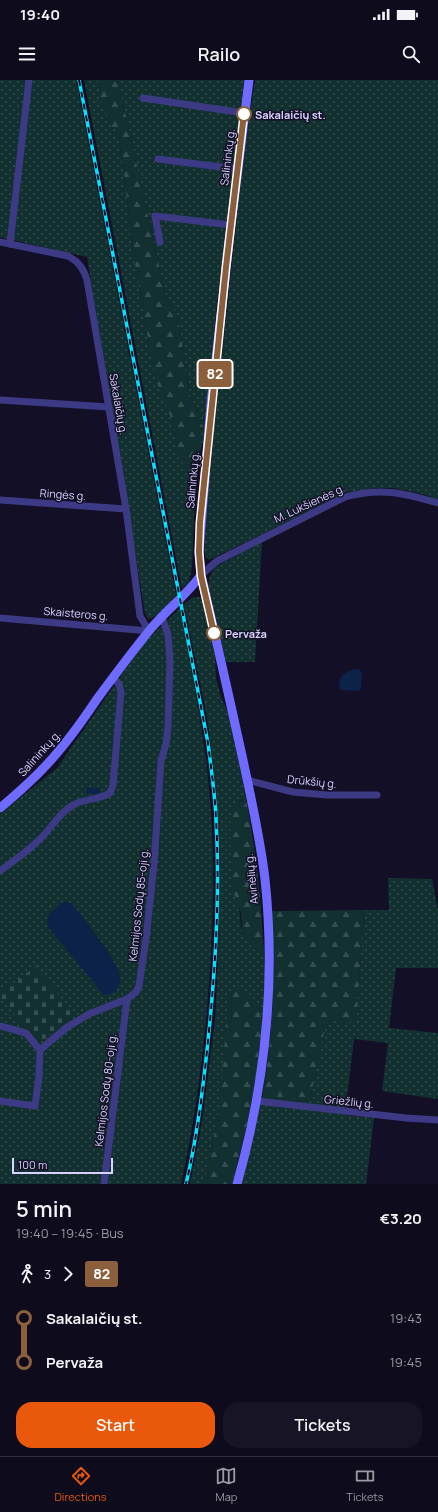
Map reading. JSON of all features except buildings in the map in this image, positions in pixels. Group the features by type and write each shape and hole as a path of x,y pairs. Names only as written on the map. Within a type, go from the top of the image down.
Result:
{"main road":[{"name":"Salininkų g.","path":"0,808 34,779 52,759 149,631 201,576 199,552 200,523 237,169 249,80"},
{"name":"Avinėlių g.","path":"201,576 258,831 265,880 270,969 266,1032 257,1101 248,1145 237,1184"}],"street":[{"path":"10,244 29,80"},
{"path":"142,98 244,113"},
{"path":"158,159 237,169"},
{"path":"160,242 155,216 231,225"},
{"name":"Sakalaičių g.","path":"0,242 68,256 76,260 84,271 87,280 126,509 140,616 149,631"},
{"path":"0,400 109,407"},
{"name":"M. Lukšienės g.","path":"201,576 216,561 345,497 360,493 390,492 400,493 438,503"},
{"name":"Ringės g.","path":"0,500 126,509"},
{"name":"Kelmijos Sodų 85-oji g.","path":"40,1050 66,1028 89,1014 127,999 138,990 141,982 154,864 162,761 168,727 170,661 168,635 162,617"},
{"name":"Skaisteros g.","path":"0,618 149,631"},
{"path":"0,871 16,860 41,838 68,807 85,800 98,798 110,793 113,785 121,692 119,684 112,678"},
{"name":"Drūkšių g.","path":"247,780 293,792 327,795 377,795"},
{"name":"Kelmijos Sodų 80-oji g.","path":"104,1184 127,999"},
{"path":"0,1026 26,1033 40,1050 39,1076 35,1106 0,1101"},
{"name":"Griežlių g.","path":"257,1101 438,1120"}],"green space":[{"path":"0,80 76,80 176,595 164,610 152,618 148,619 145,613 87,257 0,237"},
{"path":"84,80 98,80 105,113 119,137 131,240 152,363 173,423 181,463 201,417 190,396 178,317 166,297 118,80 244,80 217,302 204,436 196,469 192,567 189,582 182,589"},
{"path":"98,80 118,80 166,297 178,317 190,396 201,417 201,444 194,467 187,468 181,463 173,423 159,389 152,363 131,240 119,137 108,121 105,113"},
{"path":"255,80 438,80 438,499 414,492 392,488 376,488 348,492 209,560 206,558 204,551 209,477 244,151"},
{"path":"262,542 255,662 226,662 208,586 210,577 217,566"},
{"path":"193,597 200,597 203,603 215,657 216,678 221,697 229,715 246,799 239,801 231,816 232,887 239,906 241,927 244,936 254,949 264,951 265,983 263,1018 218,1118 204,1184 190,1184 202,1122 215,1020 218,962 220,855 216,787 207,717 184,604"},
{"path":"180,608 196,693 211,805 213,887 212,942 208,996 198,1090 181,1184 0,1184 0,814 57,768 142,645","holes":["74,906 105,948 119,971"]},
{"path":"246,799 258,874 264,951 253,948 244,936 241,914 232,887 230,847 231,815 236,804"},
{"path":"388,878 432,879 438,910 438,968 396,968 389,1028 438,1033 438,1099 382,1091 388,1043 354,1039 345,1115 374,1118 366,1184 241,1184 262,1098 309,1104 325,1028 330,1024 354,1020 357,1013 364,910 389,910"},
{"path":"364,910 357,1013 354,1020 351,1022 336,1023 325,1028 309,1104 262,1098 269,1047 272,1008 272,911"},
{"path":"36,966 75,1016 37,1044 0,996 0,993"},
{"path":"235,989 245,992 254,998 261,1012 262,1029 255,1082 245,1133 232,1184 204,1184 218,1118 229,994"}],"water":[{"path":"359,669 362,674 361,689 357,691 341,690 340,681 343,675 350,670"},
{"path":"88,787 100,789 100,793 87,794 86,789"},
{"path":"63,902 68,902 74,906 105,948 119,971 120,981 117,990 109,995 104,995 48,927 47,922 49,915"}],"railway":[{"path":"79,80 208,743 215,800 218,872 214,978 200,1108 186,1184"}],"bus line":[{"name":"82","path":"214,633 201,576 199,560 200,523 211,403 244,114"}],"place":[{"name":"Sakalaičių st.","path":"244,114"},
{"name":"Pervaža","path":"214,633"}]}
